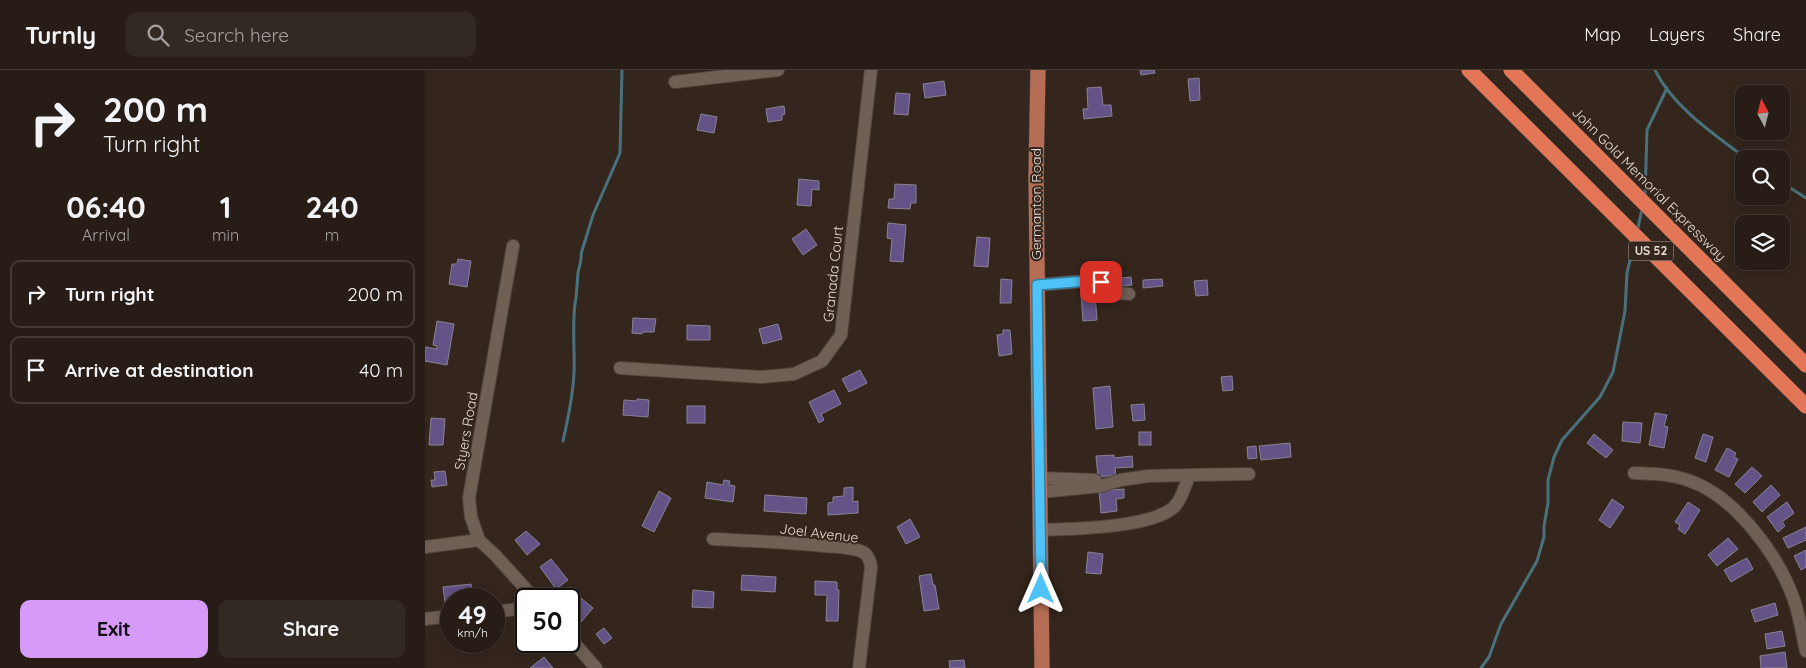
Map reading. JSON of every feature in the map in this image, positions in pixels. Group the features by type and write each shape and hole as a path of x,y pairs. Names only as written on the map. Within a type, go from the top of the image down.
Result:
{"highway":[{"path":"1460,70 1495,96"},
{"name":"US 52","path":"1469,70 1806,406"},
{"name":"John Gold Memorial Expressway","path":"1511,70 1806,365"}],"main road":[{"name":"Germanton Road","path":"1038,70 1036,139 1042,668"}],"street":[{"path":"675,82 778,70"},
{"name":"Granada Court","path":"620,368 761,377 794,374 822,361 841,335 871,70"},
{"name":"Styers Road","path":"513,246 469,498 471,517 479,540 497,556 525,588"},
{"path":"1037,285 1087,281 1101,282 1115,293 1129,294"},
{"path":"1633,473 1673,476 1692,481 1715,493 1743,516 1780,570 1795,602 1806,651"},
{"path":"1040,485 1101,486 1121,480 1148,476 1249,474"},
{"path":"1041,530 1126,524 1161,514 1174,507 1181,497 1190,476"},
{"name":"Joel Avenue","path":"713,539 798,544 862,551 866,554 871,563 871,568 859,668"},
{"path":"425,547 479,540"},
{"path":"425,619 440,617"},
{"path":"580,650 596,668"}],"building":[{"path":"1140,70 1154,70 1155,73 1141,75"},
{"path":"1199,78 1200,100 1190,101 1188,79"},
{"path":"944,81 946,95 925,98 923,84"},
{"path":"1101,87 1103,105 1111,105 1112,116 1084,119 1083,109 1088,109 1087,88"},
{"path":"896,93 910,94 908,115 894,114"},
{"path":"784,106 785,114 782,115 782,120 768,122 766,109"},
{"path":"701,114 717,117 714,133 697,130"},
{"path":"799,179 819,181 819,190 812,189 811,206 797,205"},
{"path":"895,184 916,185 916,203 911,203 910,209 888,208 889,199 894,199"},
{"path":"888,223 906,225 903,262 890,261 892,239 887,238"},
{"path":"806,229 817,245 803,255 792,239"},
{"path":"977,237 990,238 988,267 974,266"},
{"path":"458,259 471,261 467,287 449,284 452,264 457,264"},
{"path":"1131,277 1132,285 1114,287 1113,279"},
{"path":"1001,279 1012,280 1011,303 1000,303"},
{"path":"1162,279 1163,286 1143,288 1143,280"},
{"path":"1207,280 1208,295 1196,296 1194,281"},
{"path":"1095,293 1097,320 1083,321 1081,294"},
{"path":"633,318 656,319 654,332 632,333"},
{"path":"437,321 454,324 447,365 425,361 425,347 437,349 437,346 433,345"},
{"path":"778,324 782,339 763,344 759,329"},
{"path":"687,325 710,326 710,340 687,340"},
{"path":"1003,330 1010,330 1012,354 999,356 997,335 1003,334"},
{"path":"860,370 867,383 849,392 842,379"},
{"path":"1232,376 1233,390 1223,391 1221,377"},
{"path":"1110,386 1113,427 1096,429 1093,388"},
{"path":"834,390 841,404 821,414 824,420 819,423 809,402"},
{"path":"637,399 649,400 648,417 623,415 624,400 637,401"},
{"path":"1144,404 1145,420 1133,421 1131,405"},
{"path":"687,406 705,406 705,423 687,423"},
{"path":"1655,413 1667,415 1664,426 1668,427 1664,448 1649,445"},
{"path":"431,418 445,419 443,445 429,445"},
{"path":"1623,422 1642,423 1640,443 1622,441"},
{"path":"1139,432 1151,432 1151,445 1139,445"},
{"path":"1594,434 1613,450 1606,458 1587,443"},
{"path":"1703,434 1713,437 1706,462 1695,458"},
{"path":"1290,443 1291,457 1261,460 1259,446"},
{"path":"1256,446 1257,458 1248,459 1247,447"},
{"path":"1727,448 1736,453 1734,457 1738,459 1729,477 1715,470"},
{"path":"1114,455 1114,458 1132,456 1133,467 1115,468 1116,475 1098,477 1096,456"},
{"path":"1752,467 1762,476 1745,493 1735,484"},
{"path":"445,471 447,485 432,487 431,480 435,480 434,472"},
{"path":"724,480 730,481 729,485 735,486 733,502 705,498 707,482 723,485"},
{"path":"1771,485 1780,495 1762,512 1753,502"},
{"path":"853,487 853,502 858,501 858,513 828,515 828,503 833,502 833,497 844,496 844,488"},
{"path":"1124,489 1124,498 1116,499 1117,511 1101,513 1099,491"},
{"path":"659,491 671,498 654,532 642,526"},
{"path":"765,495 807,498 806,514 764,511"},
{"path":"1612,499 1624,507 1610,528 1599,520"},
{"path":"1688,502 1700,510 1685,534 1678,529 1680,525 1675,522"},
{"path":"1787,502 1794,513 1782,522 1785,526 1778,532 1767,517"},
{"path":"910,519 920,537 906,544 897,527"},
{"path":"1806,527 1806,540 1788,548 1783,538"},
{"path":"526,531 540,544 527,555 515,540"},
{"path":"1728,538 1738,549 1717,566 1708,555"},
{"path":"1806,550 1806,567 1801,570 1794,556"},
{"path":"1088,552 1103,554 1101,574 1086,573"},
{"path":"1747,558 1753,569 1731,582 1724,570"},
{"path":"551,559 568,580 555,588 540,567"},
{"path":"931,574 939,609 924,611 919,576"},
{"path":"742,575 776,577 775,592 741,590"},
{"path":"815,581 837,582 837,590 839,590 838,621 826,621 827,595 815,595"},
{"path":"471,584 472,588 443,588"},
{"path":"693,590 714,592 713,608 692,607"},
{"path":"580,597 593,608 580,621"},
{"path":"1775,603 1778,615 1755,622 1751,610"},
{"path":"604,628 612,638 604,644 596,634"},
{"path":"1782,631 1785,646 1767,649 1765,634"},
{"path":"1785,652 1787,668 1761,668 1760,656"},
{"path":"544,657 553,668 530,668"},
{"path":"964,660 965,668 950,668 949,661"}],"waterway":[{"path":"563,441 573,382 574,313 581,254 593,215 620,153 622,70"},
{"path":"1655,70 1672,96 1684,108 1735,150"},
{"path":"1645,198 1647,130 1667,88"},
{"path":"1790,188 1806,198"},
{"path":"1637,232 1642,209"},
{"path":"1481,668 1489,657 1501,624 1537,561 1544,537 1548,503 1548,480 1554,457 1562,440 1600,397 1613,372 1625,311 1627,273 1634,243"}],"route":[{"path":"1041,589 1037,285 1087,281 1101,282"}]}
